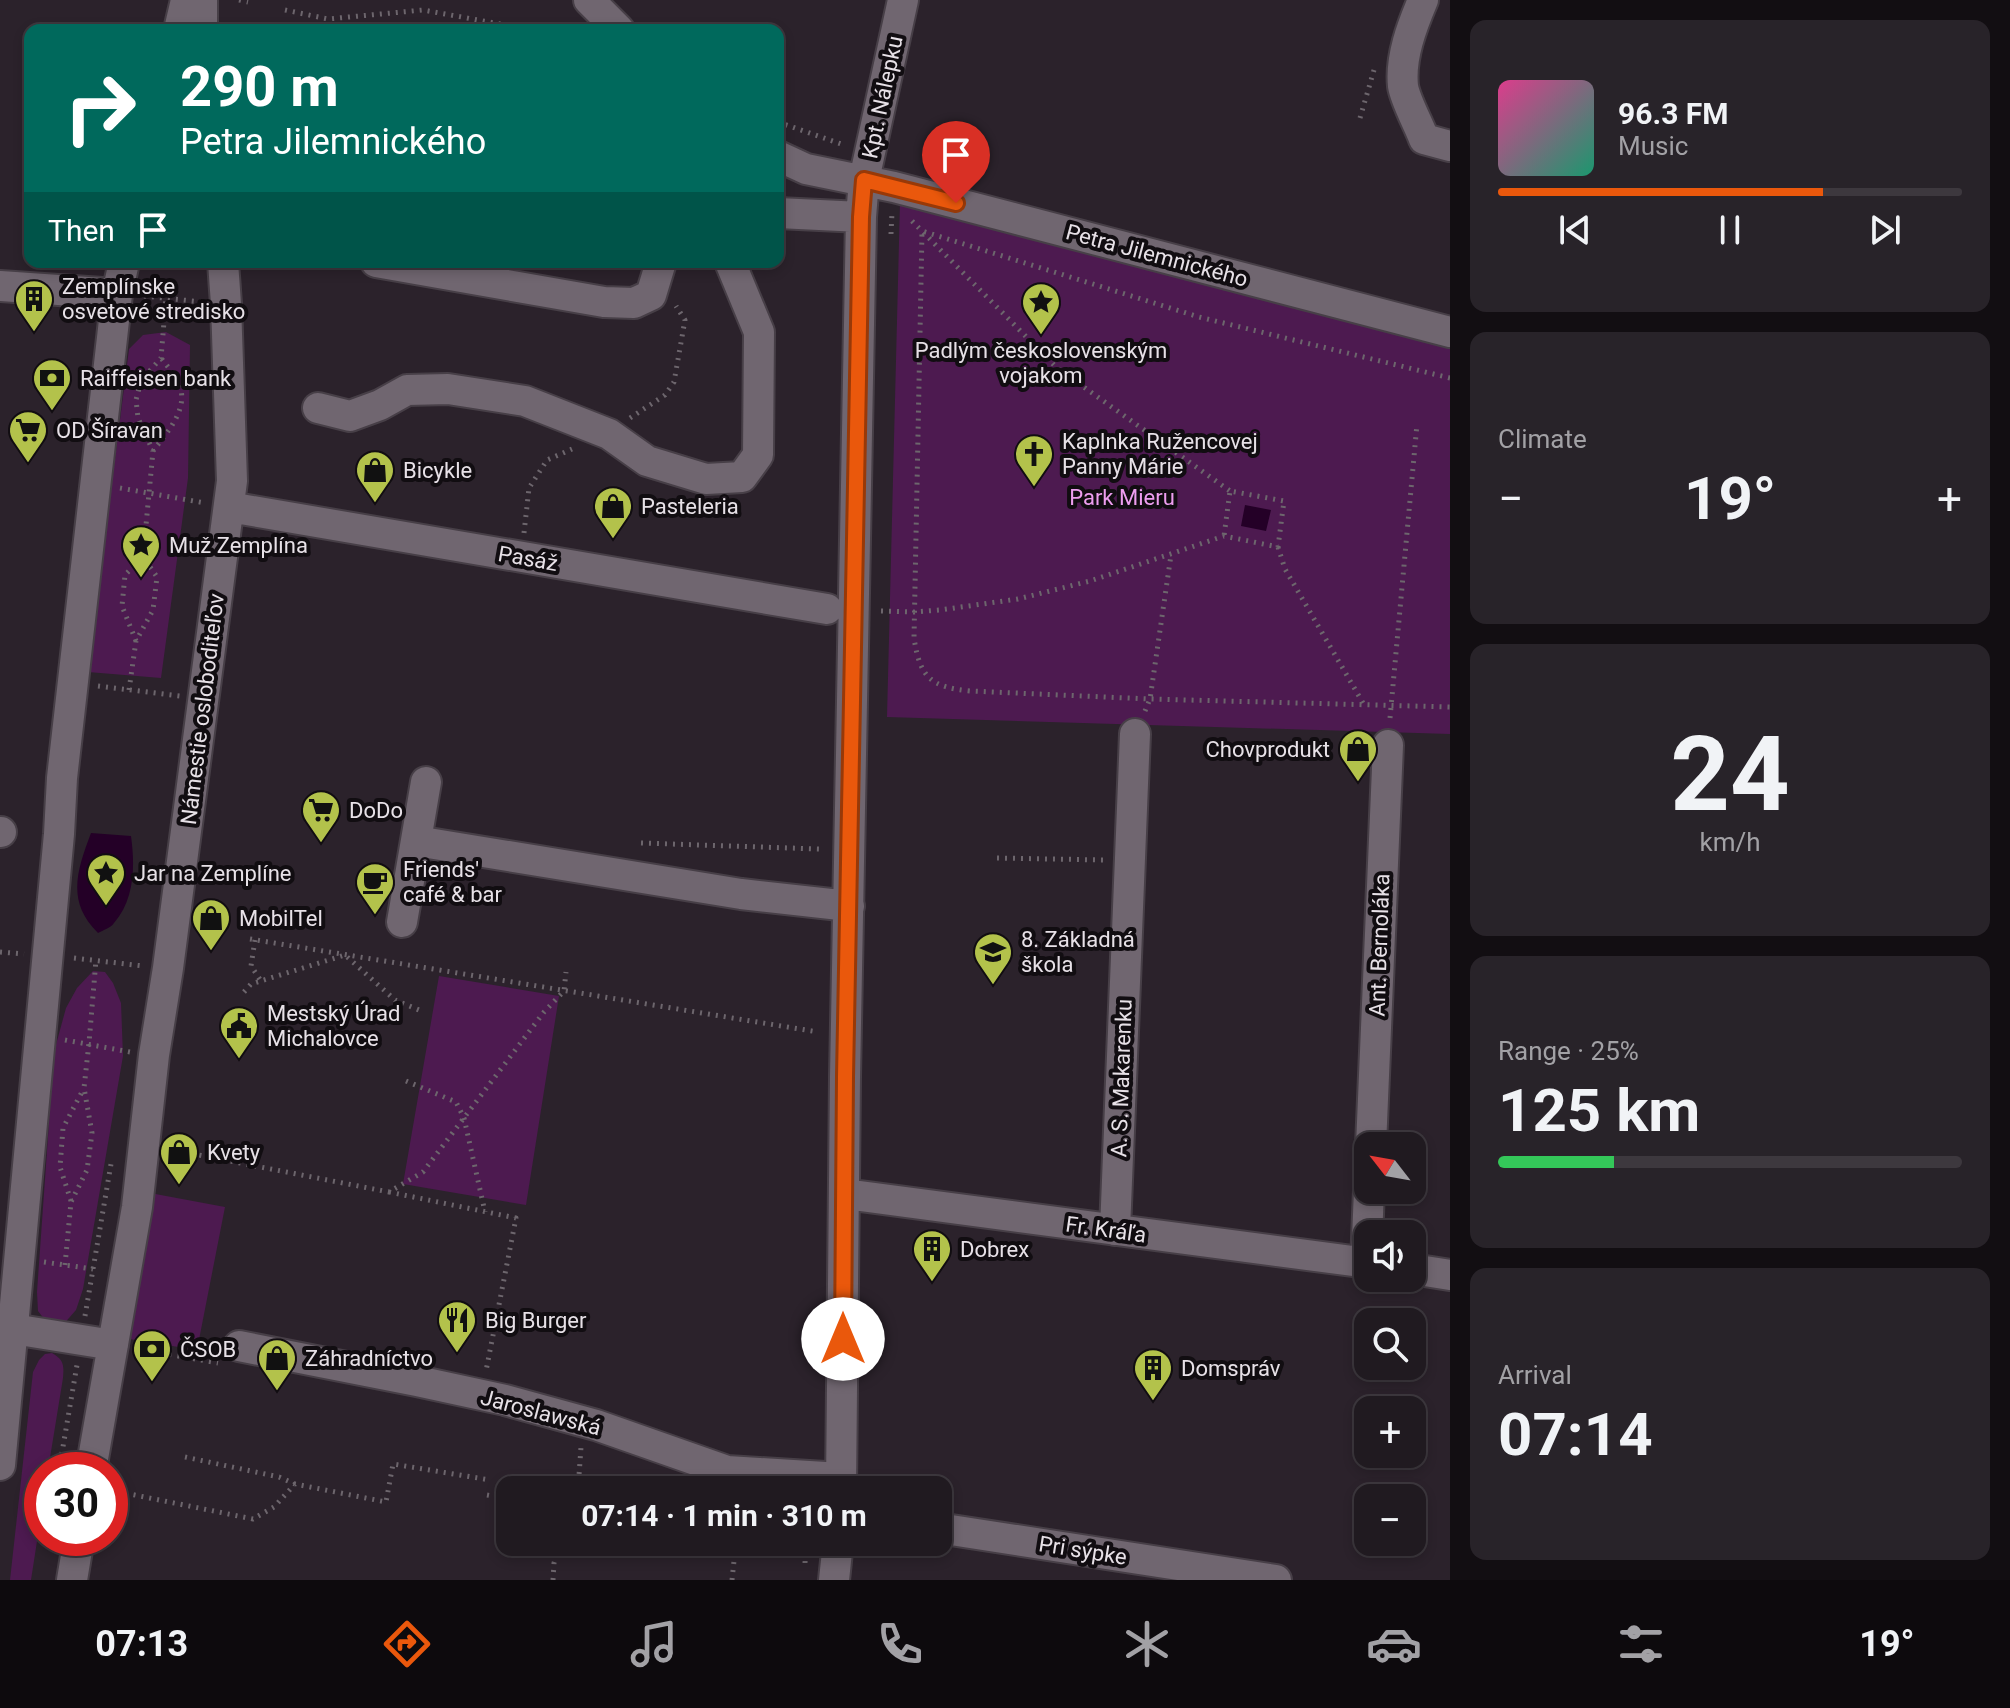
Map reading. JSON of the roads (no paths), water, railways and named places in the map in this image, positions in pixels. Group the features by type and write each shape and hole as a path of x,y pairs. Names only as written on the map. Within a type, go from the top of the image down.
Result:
{"street":[{"path":"180,24 186,0"},
{"path":"202,0 202,24"},
{"path":"589,0 613,24"},
{"name":"Kpt. Nálepku","path":"841,1476 861,217 864,180 903,0"},
{"path":"1423,0 1404,58 1403,87 1424,139 1450,146"},
{"name":"Petra Jilemnického","path":"784,159 806,169 864,180 1450,332"},
{"path":"784,213 861,217"},
{"path":"0,1465 62,778 117,294 123,268"},
{"name":"Námestie osloboditeľov","path":"94,1452 137,1207 154,1055 232,481 223,268"},
{"path":"410,268 604,302 634,303 651,295 659,268"},
{"path":"318,408 350,416 380,405 407,390 448,389 525,401 609,434 647,461 706,479 742,477 758,455 759,332 732,268"},
{"path":"0,286 117,294"},
{"name":"Pasáž","path":"229,507 827,609"},
{"name":"A. S. Makarenku","path":"1115,1230 1135,734"},
{"name":"Ant. Bernoláka","path":"1372,1132 1388,745"},
{"path":"402,922 426,782"},
{"path":"416,841 741,894 849,906"},
{"name":"Fr. Kráľa","path":"845,1194 1354,1261"},
{"path":"1426,1271 1450,1275"},
{"path":"13,1329 113,1345"},
{"name":"Jaroslawská","path":"239,1346 481,1395 596,1425 727,1471 771,1476"},
{"name":"Pri sýpke","path":"952,1530 1276,1580"},
{"path":"72,1580 76,1556"},
{"path":"834,1580 837,1556"}],"place":[{"name":"Zemplínske osvetové stredisko","path":"34,333"},
{"name":"Padlým československým vojakom","path":"1041,336"},
{"name":"Raiffeisen bank","path":"52,412"},
{"name":"OD Šíravan","path":"28,464"},
{"name":"Kaplnka Ružencovej Panny Márie","path":"1034,488"},
{"name":"Bicykle","path":"375,504"},
{"name":"Pasteleria","path":"613,540"},
{"name":"Muž Zemplína","path":"141,579"},
{"name":"Chovprodukt","path":"1358,783"},
{"name":"DoDo","path":"321,844"},
{"name":"Jar na Zemplíne","path":"106,907"},
{"name":"Friends' café & bar","path":"375,916"},
{"name":"MobilTel","path":"211,952"},
{"name":"8. Základná škola","path":"993,986"},
{"name":"Mestský Úrad Michalovce","path":"239,1060"},
{"name":"Kvety","path":"179,1186"},
{"name":"Dobrex","path":"932,1283"},
{"name":"Big Burger","path":"457,1354"},
{"name":"ČSOB","path":"152,1383"},
{"name":"Záhradníctvo","path":"277,1392"},
{"name":"Domspráv","path":"1153,1402"}],"park label":[{"name":"Park Mieru","path":"1122,497"}]}
